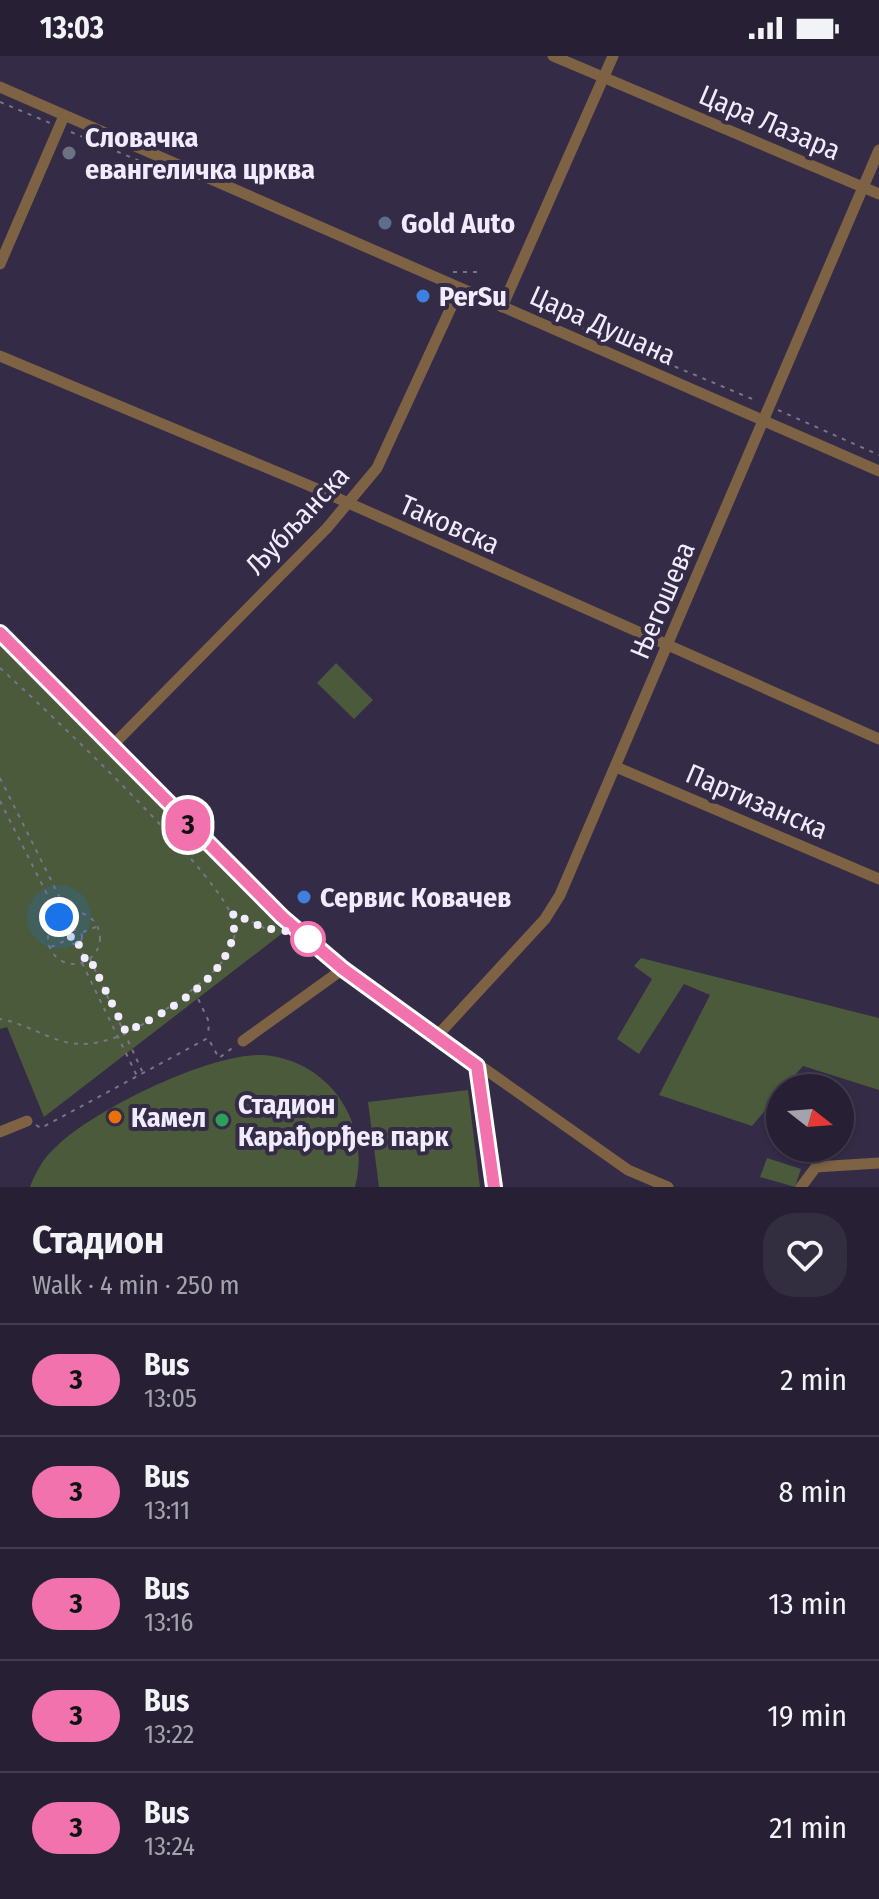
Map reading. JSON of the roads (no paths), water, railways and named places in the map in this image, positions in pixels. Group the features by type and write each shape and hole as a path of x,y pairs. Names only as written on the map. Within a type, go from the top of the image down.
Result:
{"street":[{"name":"Цара Лазара","path":"553,56 879,194"},
{"path":"502,307 613,56"},
{"name":"Цара Душана","path":"0,87 879,471"},
{"path":"0,264 64,116"},
{"name":"Његошева","path":"437,1036 553,908 668,648 879,150"},
{"name":"Љубљанска","path":"113,745 346,504 387,450 460,288"},
{"name":"Таковска","path":"0,356 308,485 668,648 879,739"},
{"path":"0,633 113,745 223,861 343,969 628,1170 668,1187"},
{"name":"Партизанска","path":"616,767 879,879"},
{"path":"243,1041 343,969"},
{"path":"477,1066 494,1187"},
{"path":"0,1132 27,1121"},
{"path":"801,1187 816,1167 879,1163"}],"place":[{"name":"Словачка евангеличка црква","path":"69,153"},
{"name":"Gold Auto","path":"385,223"},
{"name":"PerSu","path":"423,296"},
{"name":"Сервис Ковачев","path":"304,897"},
{"name":"Камел","path":"115,1117"},
{"name":"Стадион Карађорђев парк","path":"222,1120"}]}
